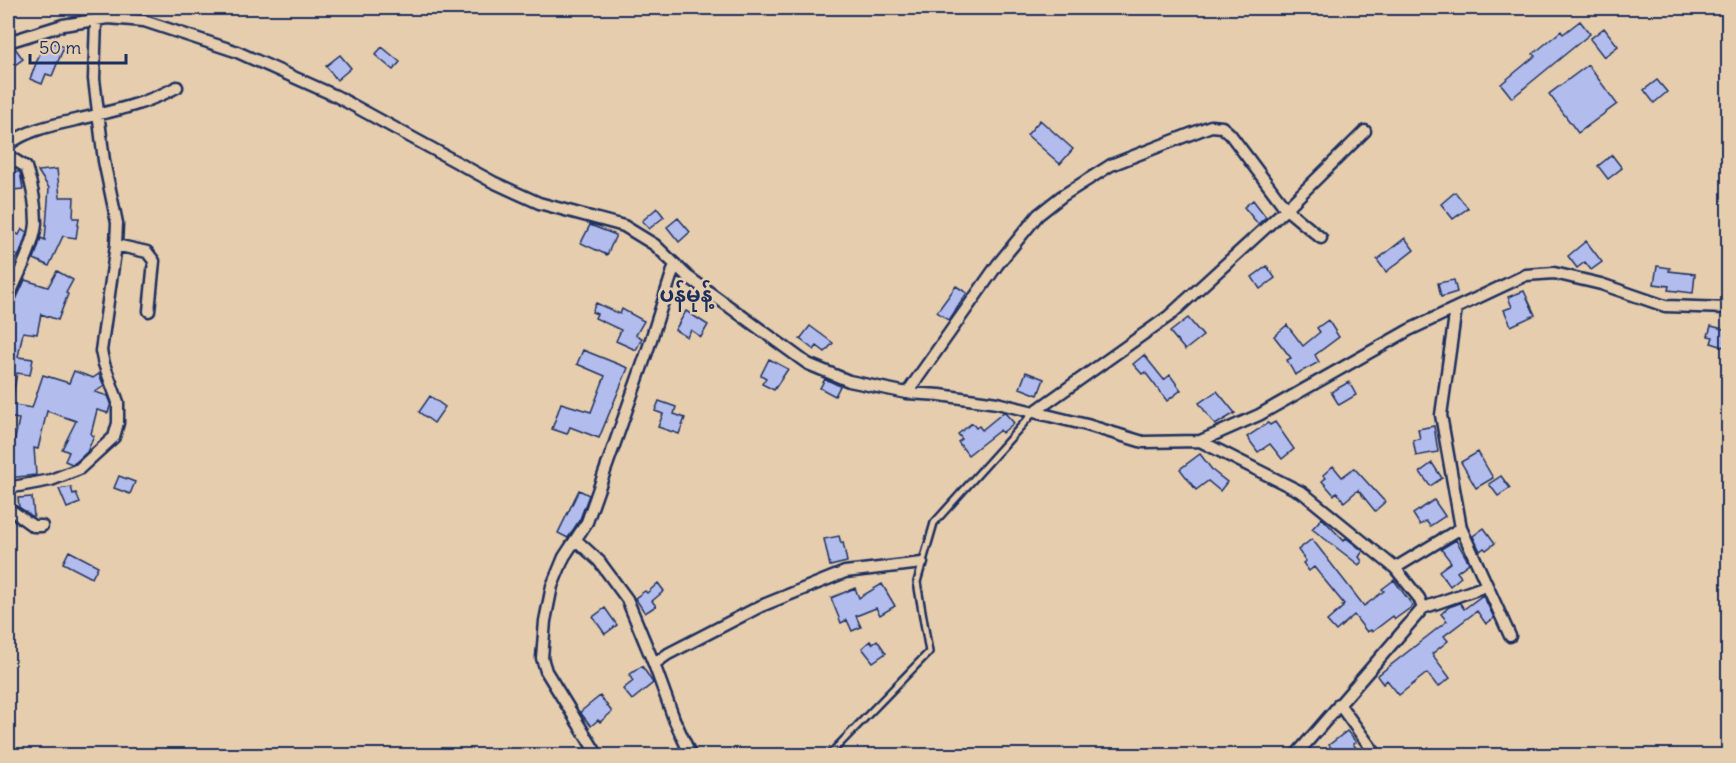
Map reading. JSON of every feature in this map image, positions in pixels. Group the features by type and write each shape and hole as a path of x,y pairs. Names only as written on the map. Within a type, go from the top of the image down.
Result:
{"street":[{"path":"126,20 131,8"},
{"path":"8,42 63,25 108,18 144,21 235,51 336,96 493,182 538,203 624,226 655,245 687,276 808,364 849,381 907,393 940,394 997,403 1143,442 1200,441 1259,415 1409,330 1526,276 1554,273 1601,284 1665,306 1728,308"},
{"path":"8,488 51,480 79,469 114,437 118,423 118,402 101,351 117,223 97,115 94,79 96,20"},
{"path":"8,145 13,140 40,129 151,101 177,87"},
{"path":"907,393 998,264 1038,215 1062,196 1111,165 1211,126 1222,126 1230,134 1286,209 1321,238"},
{"path":"1034,412 1169,316 1286,209 1365,131"},
{"path":"8,156 26,167 34,192 36,225 25,260 8,299"},
{"path":"116,245 147,252 154,261 149,311"},
{"path":"598,756 546,671 542,658 552,586 564,557 587,522 675,264"},
{"path":"1456,308 1441,416 1461,528 1510,636"},
{"path":"1200,441 1304,493 1395,568 1419,598 1423,608"},
{"path":"8,508 33,526 42,526"},
{"path":"1395,568 1461,528"},
{"path":"576,540 599,561 627,598 674,719 691,756"},
{"path":"654,664 668,654 761,606 845,572 922,563"},
{"path":"1296,756 1423,608 1486,586"},
{"path":"1339,704 1377,756"}],"lane":[{"path":"828,756 929,652 917,582 934,523 1034,412"}],"building":[{"path":"1580,21 1590,34 1512,98 1501,84 1561,31 1563,34"},
{"path":"1604,28 1618,46 1604,57 1590,39"},
{"path":"45,40 64,47 52,76 46,74 42,84 30,79"},
{"path":"382,47 400,62 393,70 375,55"},
{"path":"15,48 23,59 8,70 8,49"},
{"path":"340,55 351,68 337,80 326,66"},
{"path":"1588,65 1617,104 1578,133 1549,94"},
{"path":"1657,80 1667,92 1654,103 1644,90"},
{"path":"1040,120 1073,149 1060,164 1027,135"},
{"path":"1612,155 1622,168 1608,179 1598,166"},
{"path":"57,169 60,197 74,197 73,218 79,218 76,238 63,236 49,266 34,259 41,238 45,240 49,188 38,171"},
{"path":"11,172 20,172 23,189 12,190"},
{"path":"1455,192 1468,208 1453,219 1441,204"},
{"path":"1253,200 1266,217 1258,224 1244,207"},
{"path":"657,208 664,217 649,229 642,221"},
{"path":"678,218 690,232 679,242 667,227"},
{"path":"590,225 616,235 607,255 581,243"},
{"path":"8,229 19,235 22,229 27,232 20,253 8,272"},
{"path":"1405,238 1414,250 1386,272 1377,260"},
{"path":"1586,241 1602,262 1591,270 1585,262 1577,268 1568,256"},
{"path":"1267,266 1275,278 1260,289 1252,277"},
{"path":"1657,266 1670,268 1669,271 1695,274 1693,293 1668,290 1669,286 1654,284"},
{"path":"57,271 73,280 66,293 68,294 58,320 41,314 37,334 23,332 18,357 33,359 30,375 17,373 13,395 8,395 8,306 15,302 25,280 48,287"},
{"path":"1454,280 1457,292 1441,297 1438,283"},
{"path":"956,286 967,293 949,320 937,312"},
{"path":"1524,291 1535,315 1511,326 1504,310 1512,307 1508,297"},
{"path":"596,303 620,314 622,309 644,321 636,335 642,338 636,350 616,341 621,330 595,318 597,314 592,312"},
{"path":"686,311 708,325 701,337 691,330 687,337 675,330"},
{"path":"1188,318 1203,336 1185,350 1170,332"},
{"path":"1328,320 1339,337 1315,355 1319,362 1295,375 1287,360 1291,358 1274,336 1287,325 1303,346 1320,332 1317,328"},
{"path":"810,326 833,343 825,352 817,346 814,350 800,339"},
{"path":"1711,326 1728,330 1724,347 1711,343 1713,337 1708,336"},
{"path":"583,350 628,368 599,438 570,427 567,434 552,429 561,403 591,412 605,376 577,364"},
{"path":"1144,355 1164,380 1170,375 1181,390 1167,401 1145,372 1142,374 1133,364"},
{"path":"769,359 788,369 774,390 762,384 766,378 761,375"},
{"path":"74,371 93,378 99,374 104,386 95,392 108,396 111,403 108,413 97,410 91,434 94,436 87,452 75,463 65,461 69,452 62,449 76,421 47,411 38,449 34,448 36,475 8,478 8,455 11,439 15,439 19,419 8,417 8,404 32,408 43,375 69,383"},
{"path":"1026,372 1044,379 1038,395 1020,388"},
{"path":"825,379 840,386 835,396 820,388"},
{"path":"1349,382 1356,395 1339,405 1331,392"},
{"path":"1217,391 1235,413 1215,425 1199,403"},
{"path":"430,396 445,407 434,423 419,412"},
{"path":"659,401 676,407 674,414 685,418 679,434 658,427 663,414 655,411"},
{"path":"1004,412 1014,423 1002,433 1000,430 968,455 958,442 962,439 958,434 972,423 976,428 979,426 982,430"},
{"path":"1275,422 1294,449 1282,459 1270,444 1258,452 1247,437 1268,423 1270,425"},
{"path":"1434,426 1438,452 1416,456 1413,440 1420,439 1418,429"},
{"path":"1478,452 1493,478 1476,488 1461,462"},
{"path":"1200,454 1213,471 1227,482 1220,491 1208,481 1196,490 1180,469"},
{"path":"1432,463 1442,478 1430,486 1420,472"},
{"path":"1333,466 1342,477 1354,468 1385,502 1375,511 1358,490 1344,502 1337,492 1334,495 1322,481 1326,478 1323,475"},
{"path":"119,476 135,482 130,494 114,488"},
{"path":"1501,476 1510,488 1498,496 1489,484"},
{"path":"71,487 80,503 67,508 59,489"},
{"path":"579,490 589,495 580,519 568,538 558,533"},
{"path":"32,497 34,516 19,507 18,498"},
{"path":"1434,500 1445,516 1430,526 1426,521 1420,525 1413,514"},
{"path":"1322,518 1344,541 1346,538 1363,551 1359,557 1362,561 1359,565 1312,529"},
{"path":"1484,528 1495,543 1486,550 1484,548 1480,551 1473,536"},
{"path":"839,536 841,543 843,542 847,562 830,566 824,539"},
{"path":"1312,539 1364,606 1394,580 1413,606 1395,619 1393,616 1372,632 1371,630 1367,632 1354,615 1336,631 1327,621 1344,604 1314,567 1309,571 1303,563 1306,561 1298,550"},
{"path":"1456,540 1469,563 1457,572 1461,577 1450,586 1439,571 1451,562 1441,549"},
{"path":"69,551 98,566 92,578 63,563"},
{"path":"658,583 664,591 652,601 656,606 645,613 635,598 645,591 647,593"},
{"path":"882,584 895,606 880,615 876,608 856,616 861,627 852,631 847,620 841,623 831,598 855,588 859,598"},
{"path":"1483,595 1494,618 1486,624 1477,611 1444,636 1448,641 1432,654 1450,678 1438,687 1427,673 1399,695 1387,680 1383,684 1377,676 1447,621 1441,614 1449,607 1460,603 1464,609"},
{"path":"605,608 617,625 605,634 593,617"},
{"path":"877,640 886,653 873,662 862,648 870,641 872,644"},
{"path":"642,666 653,683 632,700 623,689 633,681 629,675"},
{"path":"600,696 612,712 591,726 580,712"},
{"path":"1347,731 1356,742 1353,744 1358,750 1351,756 1337,756 1329,745"}],"district":[{"name":"ပန်မုန့်","path":"686,295"}]}
